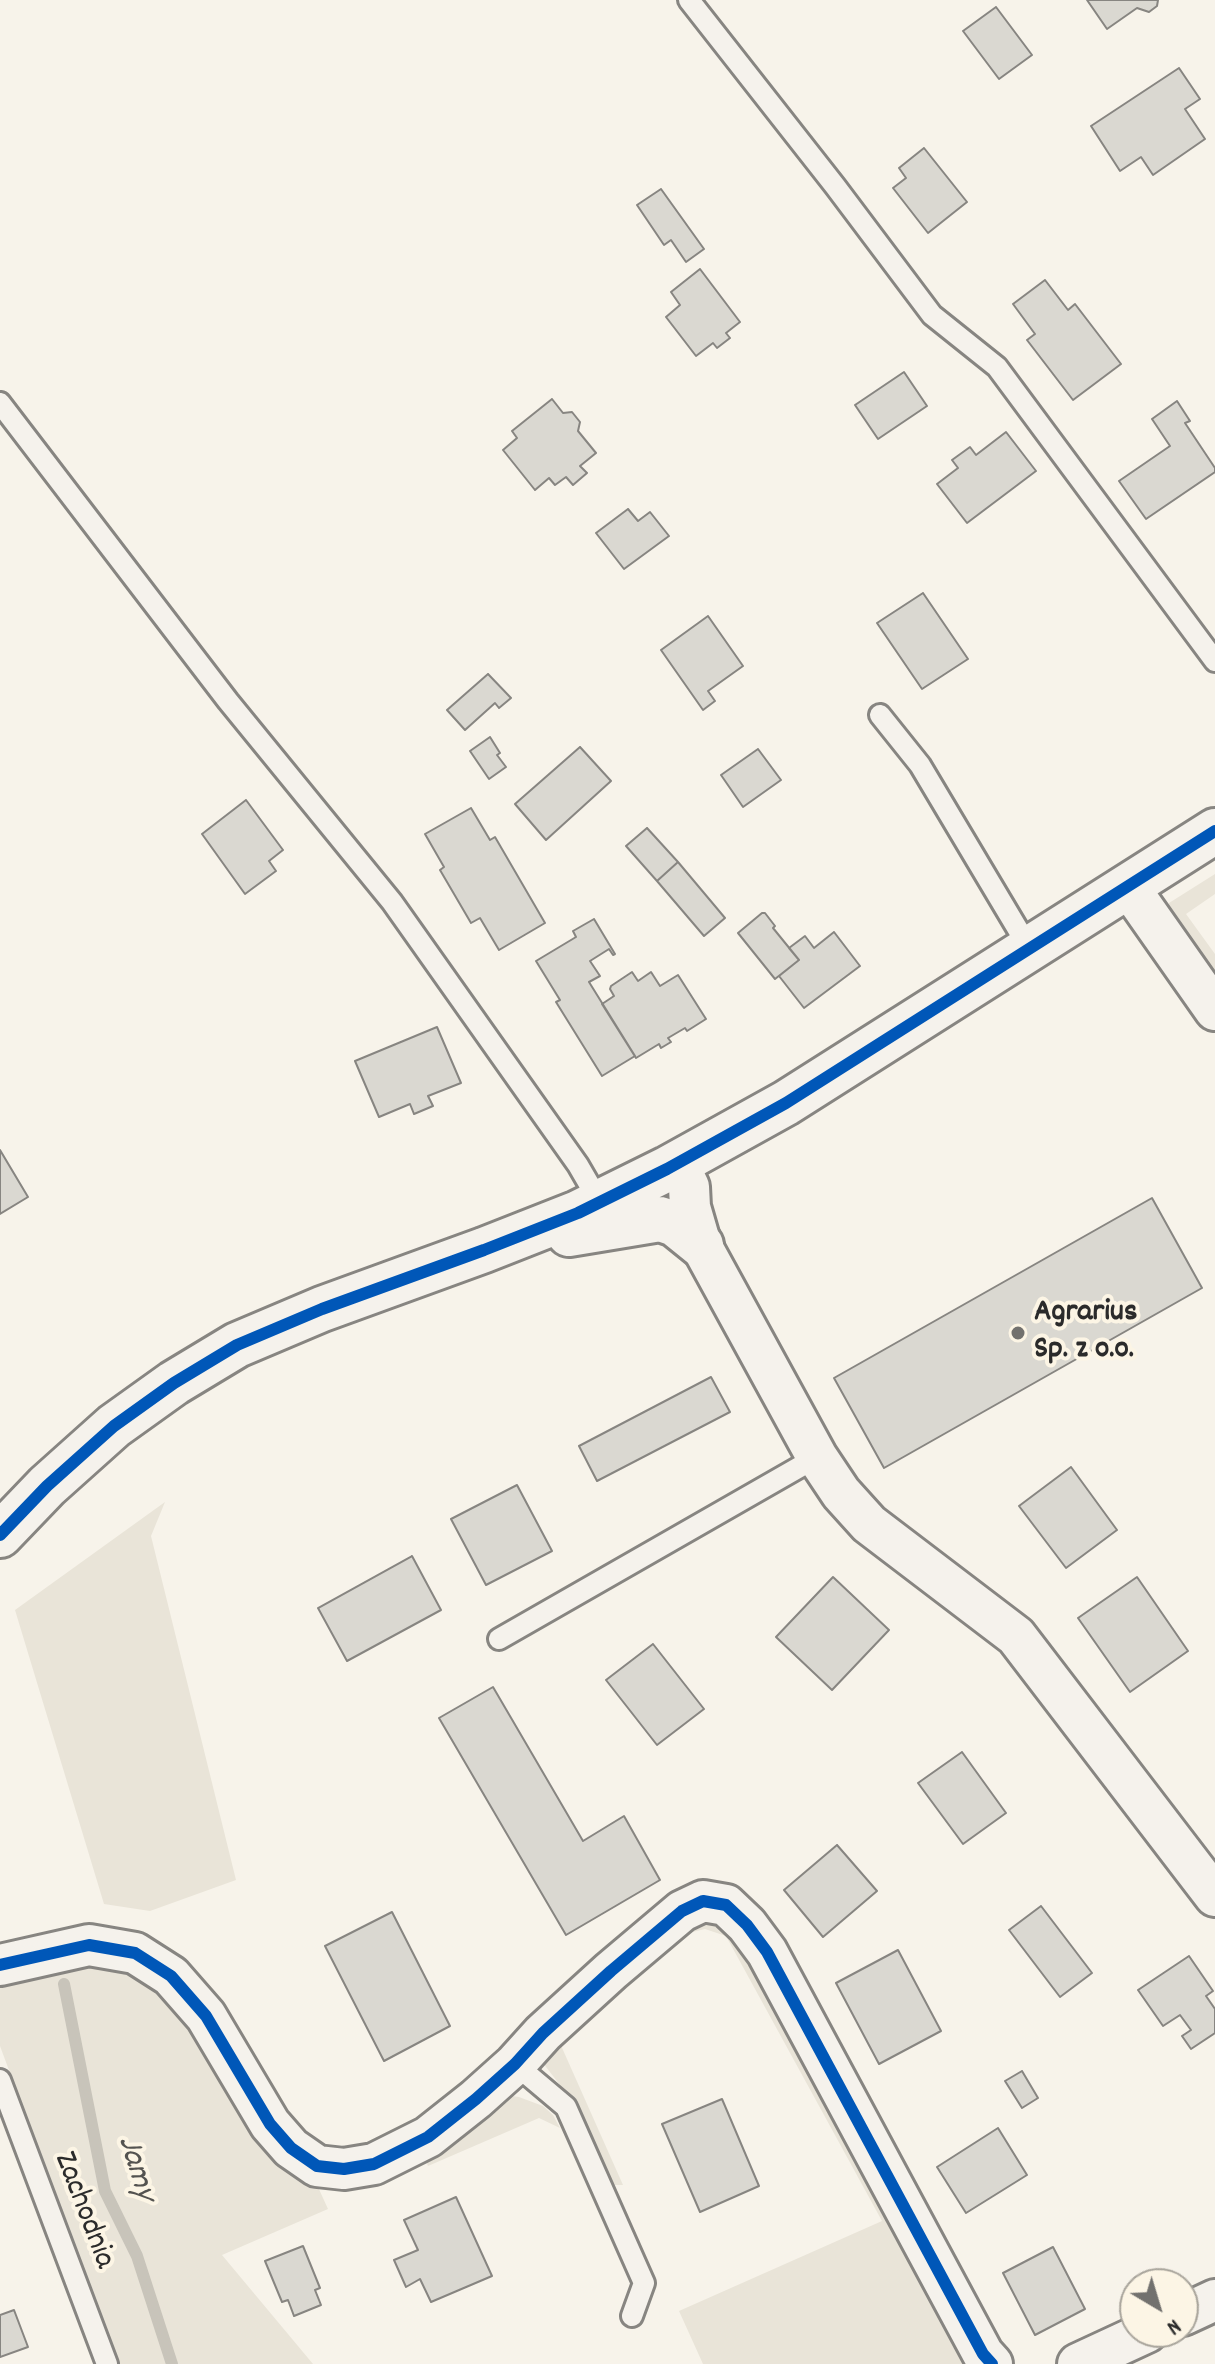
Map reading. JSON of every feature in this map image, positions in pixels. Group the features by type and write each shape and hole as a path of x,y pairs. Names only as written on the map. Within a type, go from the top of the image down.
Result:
{"main road":[{"path":"0,1535 47,1486 114,1426 174,1383 237,1345 322,1309 484,1250 600,1203 678,1164 786,1103 1215,831"},
{"path":"484,1250 660,1219 675,1224 701,1245"}],"street":[{"path":"1128,886 1215,1010"},
{"path":"678,1164 689,1187 690,1207 701,1245 817,1457 841,1493 869,1524 1016,1636 1215,1896"},
{"path":"0,1965 89,1945 135,1953 171,1976 206,2016 270,2124 291,2148 317,2166 344,2169 374,2164 428,2137 476,2099 515,2064 543,2033 682,1911 703,1901 726,1905 747,1925 767,1952 983,2354 992,2364"},
{"path":"1078,2364 1119,2345"}],"lane":[{"path":"689,0 932,315 997,367 1215,661"},
{"path":"0,403 228,701 392,902 569,1152 600,1203"},
{"path":"880,715 920,765 1029,948"},
{"path":"499,1639 817,1457"},
{"path":"515,2064 566,2107 644,2283 632,2316"},
{"name":"Zachodnia","path":"0,2080 107,2364"}],"shaded area":[{"path":"1215,874 1215,894 1186,914 1215,954 1215,992 1168,913 1169,903"},
{"path":"165,1502 151,1536 236,1880 150,1911 104,1904 15,1610"},
{"path":"690,1918 729,1922 976,2364 703,2364 679,2311 882,2221 726,1936 705,1929 684,1934 559,2041 623,2185 611,2185 574,2103 539,2058"},
{"path":"102,1958 154,1980 313,2176 328,2209 222,2255 313,2364 118,2364 0,2046 0,1975"},
{"path":"505,2095 543,2106 553,2115 560,2128 539,2118 428,2166 422,2153"}],"building":[{"path":"1087,0 1158,0 1157,6 1149,12 1137,8 1107,29"},
{"path":"996,7 1032,55 999,79 963,31"},
{"path":"1179,68 1200,99 1185,109 1205,139 1153,175 1141,157 1120,171 1091,126"},
{"path":"924,148 967,202 928,233 893,188 906,178 899,168"},
{"path":"661,189 704,249 686,262 671,240 664,245 637,205"},
{"path":"700,269 740,322 726,333 730,338 717,348 713,343 696,356 666,317 680,305 671,292"},
{"path":"1045,280 1068,310 1075,304 1121,364 1073,400 1027,340 1035,334 1013,304"},
{"path":"904,372 927,406 878,439 855,405"},
{"path":"552,399 563,413 572,412 580,422 578,431 596,453 580,466 587,473 573,485 566,477 555,485 549,478 535,490 503,450 517,438 512,431"},
{"path":"1177,401 1190,421 1185,423 1215,472 1146,519 1119,481 1170,446 1152,419"},
{"path":"1006,432 1036,471 967,523 937,484 958,468 952,460 970,447 976,455"},
{"path":"628,509 638,521 650,512 669,536 624,569 596,533"},
{"path":"923,593 968,659 922,689 877,623"},
{"path":"708,616 743,666 708,691 715,701 703,710 661,650"},
{"path":"488,674 511,698 499,708 495,703 465,730 447,710"},
{"path":"490,737 506,767 489,779 470,751"},
{"path":"580,747 611,781 546,840 515,804"},
{"path":"758,749 781,780 743,807 721,775"},
{"path":"246,800 283,850 269,861 276,871 245,894 202,834"},
{"path":"471,808 490,840 495,837 545,923 499,950 480,918 471,923 440,870 444,867 425,834"},
{"path":"647,828 678,862 657,881 626,846"},
{"path":"678,862 725,918 704,936 657,881"},
{"path":"762,913 799,960 775,979 738,933"},
{"path":"594,919 615,954 609,949 590,961 600,976 589,982 635,1056 602,1076 556,1002 560,1000 536,961 576,937 573,931"},
{"path":"834,932 860,966 804,1008 779,976 799,960 789,948 805,936 814,948"},
{"path":"632,972 638,981 651,972 660,986 678,975 706,1019 668,1038 671,1042 661,1048 659,1044 636,1058 602,1004 614,996 611,986"},
{"path":"437,1027 461,1083 428,1096 433,1106 414,1114 410,1104 379,1117 355,1061"},
{"path":"0,1150 28,1197 0,1214"},
{"name":"Agrarius Sp. z o.o.","path":"1152,1198 1202,1288 884,1468 834,1378"},
{"path":"711,1377 730,1412 597,1481 579,1446"},
{"path":"1071,1467 1117,1530 1066,1568 1019,1506"},
{"path":"517,1485 552,1551 486,1585 451,1519"},
{"path":"412,1556 441,1610 347,1661 318,1608"},
{"path":"833,1577 889,1630 832,1690 776,1637"},
{"path":"1137,1577 1188,1651 1130,1692 1078,1618"},
{"path":"653,1644 704,1709 657,1745 606,1680"},
{"path":"493,1687 583,1841 624,1816 660,1880 566,1935 439,1718"},
{"path":"962,1752 1006,1813 963,1844 918,1783"},
{"path":"837,1845 877,1891 823,1937 784,1890"},
{"path":"1041,1906 1092,1973 1060,1997 1009,1930"},
{"path":"392,1912 450,2026 384,2061 325,1946"},
{"path":"898,1950 941,2031 879,2064 836,1983"},
{"path":"1189,1956 1213,1991 1206,1996 1215,2009 1215,2033 1191,2049 1182,2036 1191,2030 1180,2015 1163,2026 1138,1990"},
{"path":"1022,2071 1038,2098 1022,2108 1005,2081"},
{"path":"722,2099 759,2186 700,2212 662,2124"},
{"path":"998,2128 1027,2175 966,2213 937,2167"},
{"path":"456,2197 492,2276 431,2302 420,2279 406,2287 394,2260 418,2250 404,2220"},
{"path":"303,2246 320,2288 315,2290 321,2305 294,2316 288,2300 282,2302 265,2261"},
{"path":"1053,2247 1085,2309 1035,2335 1003,2273"},
{"path":"14,2310 28,2347 0,2357 0,2315"}],"waterway":[{"name":"Jamy","path":"64,1984 105,2191 137,2256 172,2364"}],"cycle path":[{"path":"0,1535 47,1486 114,1426 174,1383 237,1345 322,1309 578,1213 667,1169 786,1103 1215,831"},
{"path":"0,1965 89,1945 135,1953 171,1976 206,2016 270,2124 291,2148 317,2166 344,2169 374,2164 428,2137 476,2099 515,2064 543,2033 682,1911 703,1901 726,1905 747,1925 767,1952 983,2354 992,2364"}],"place":[{"name":"Agrarius Sp. z o.o.","path":"1018,1333"}]}
